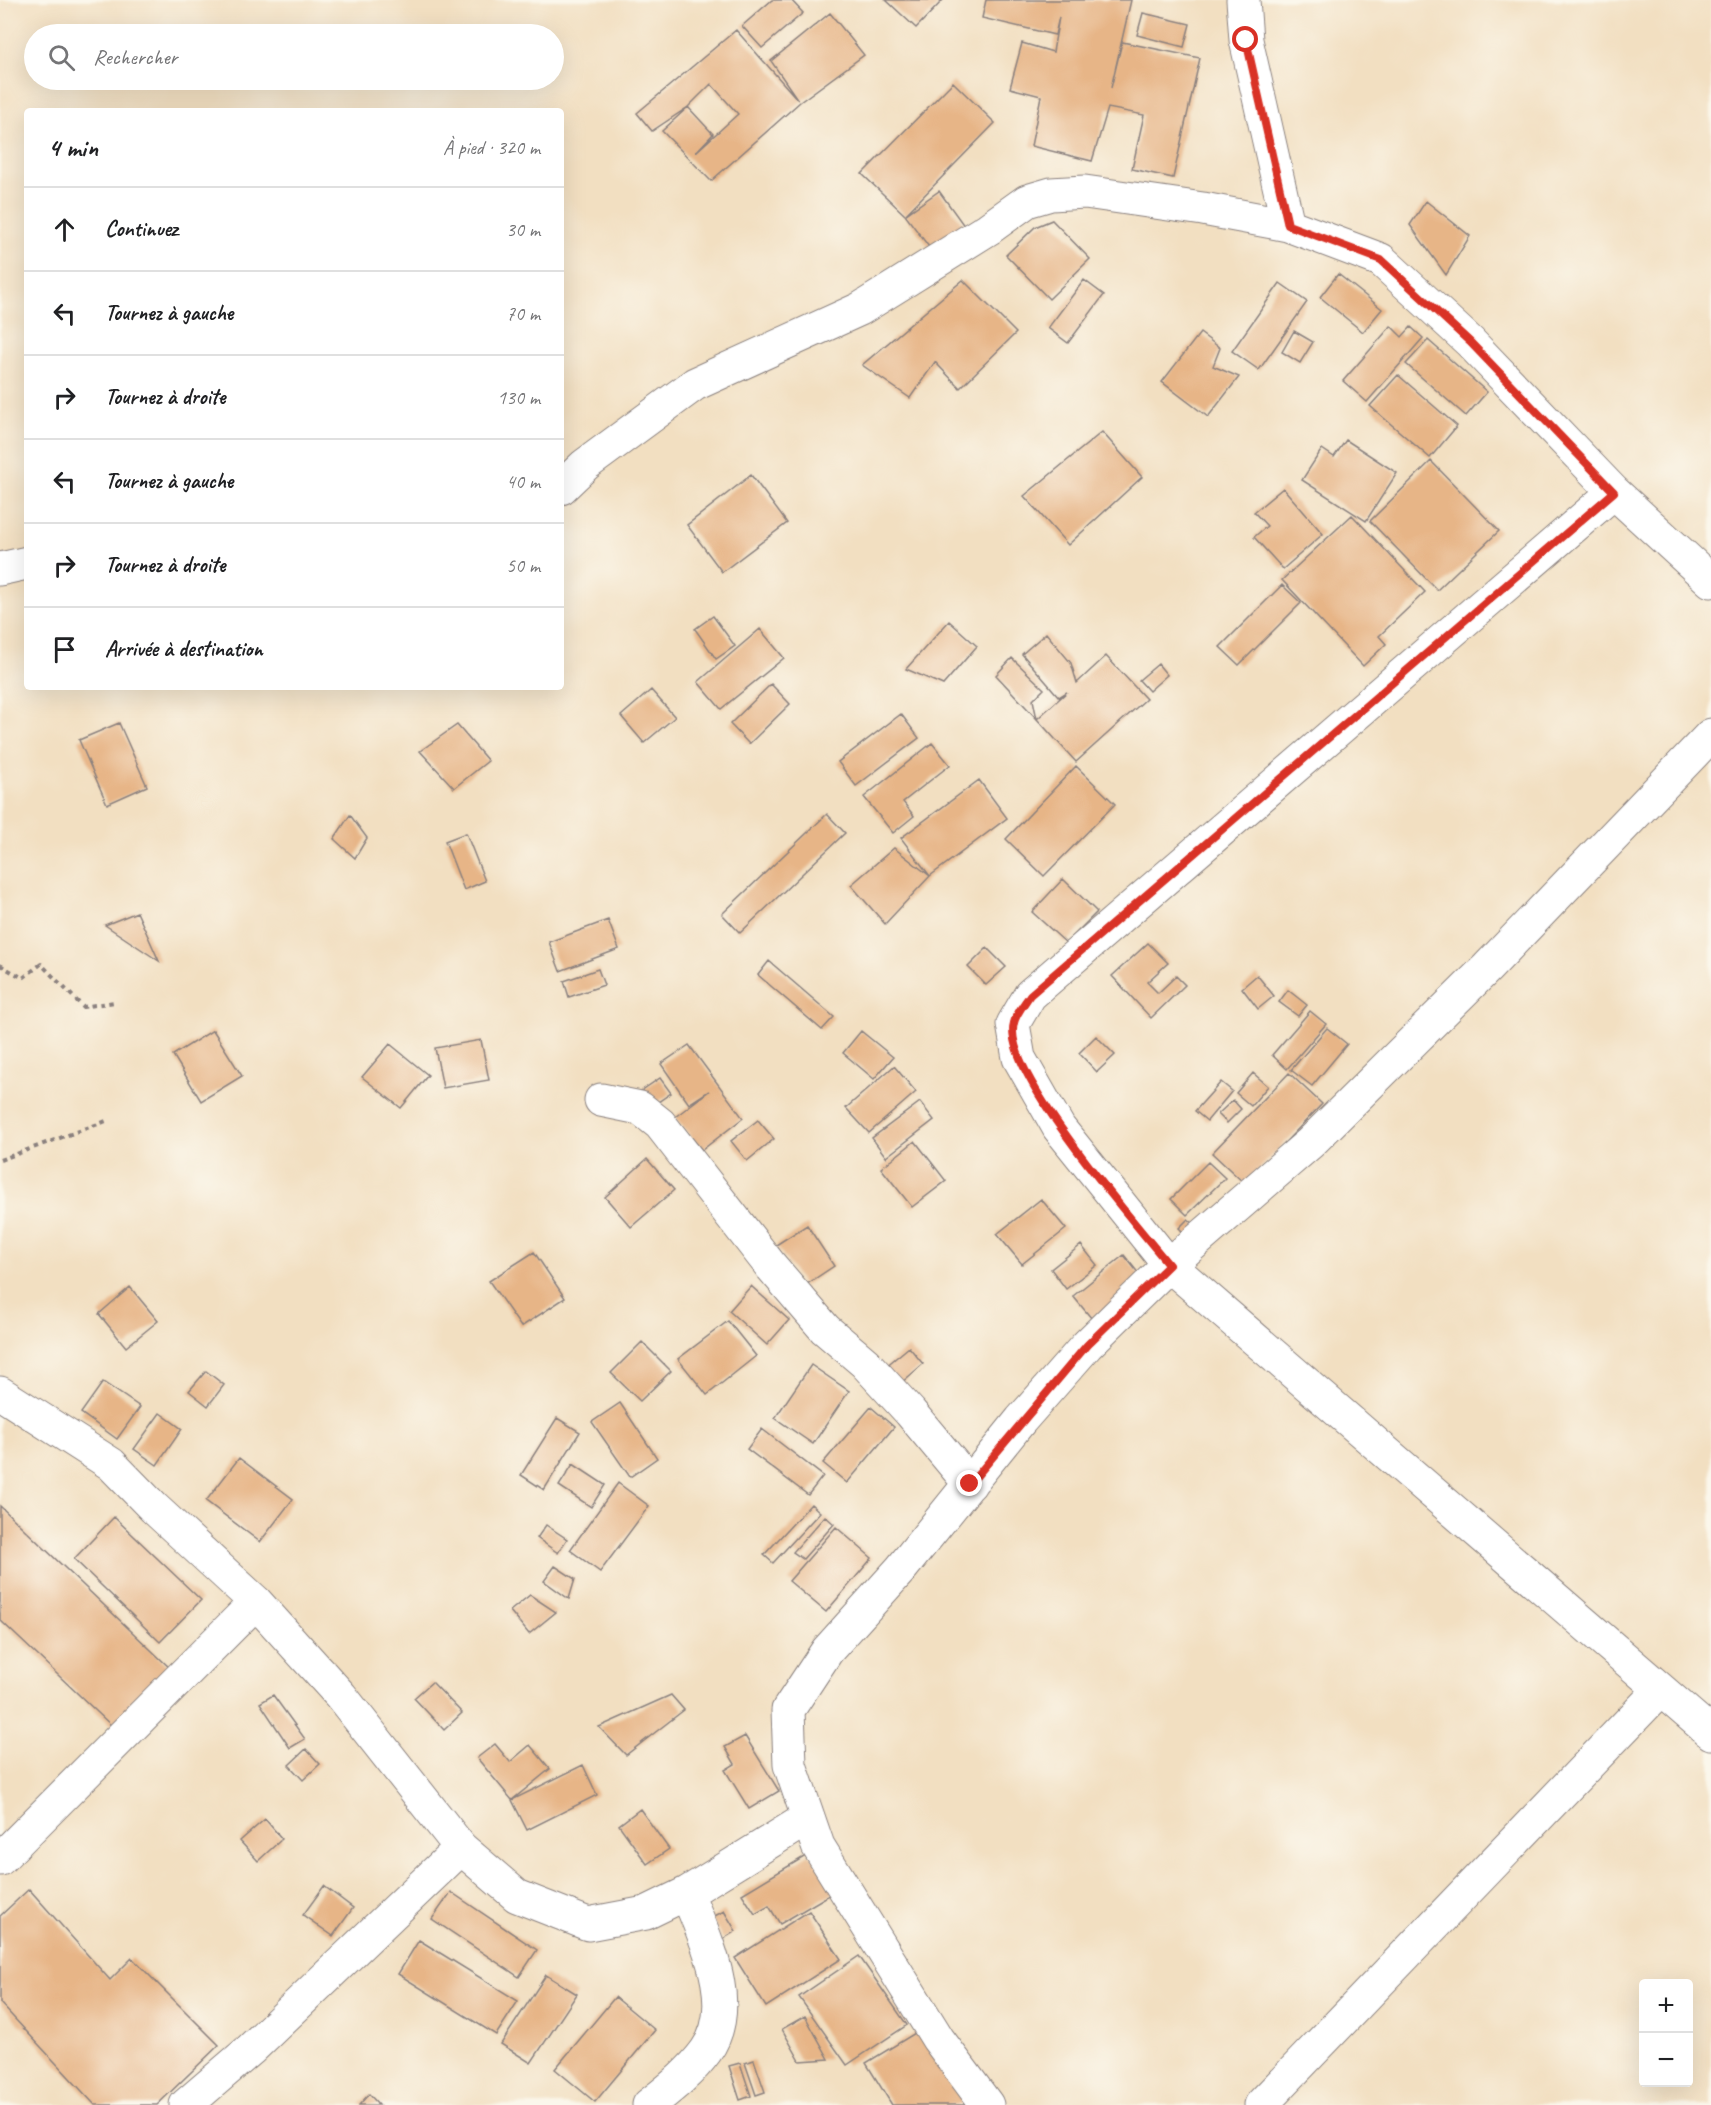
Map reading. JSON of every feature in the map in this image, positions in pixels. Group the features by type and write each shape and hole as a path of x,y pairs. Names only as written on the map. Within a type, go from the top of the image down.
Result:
{"street":[{"path":"1243,0 1246,40 1288,225"},
{"path":"564,485 585,465 695,384 860,309 988,229 1027,201 1051,194 1085,192 1203,209 1288,225 1381,260 1470,342 1614,492 1711,581"},
{"path":"1614,492 1030,995 1013,1024 1019,1058 1059,1128 1169,1265 1711,1733"},
{"path":"0,569 24,564"},
{"path":"987,2105 938,2039 818,1846 790,1765 788,1710 827,1651 901,1569 1087,1345 1169,1265 1310,1143 1487,968 1711,735"},
{"path":"601,1100 640,1108 660,1124 770,1265 825,1329 865,1363 910,1412 970,1484"},
{"path":"0,1393 111,1464 154,1508 256,1602 341,1696 461,1848 517,1896 588,1924 646,1913 687,1893 808,1818"},
{"path":"0,1859 256,1602"},
{"path":"1261,2105 1660,1689"},
{"path":"186,2105 250,2050 461,1848"},
{"path":"649,2105 675,2085 706,2050 718,2023 718,1990 711,1952 687,1893"}],"path":[{"path":"0,965 24,978 41,964 83,1007 114,1002"},
{"path":"0,1160 109,1120"}],"building":[{"path":"772,0 791,0 803,13 762,48 742,26"},
{"path":"886,0 943,0 916,28"},
{"path":"986,0 1131,0 1111,88 1122,42 1200,58 1173,178 1132,169 1144,115 1108,108 1092,161 1031,146 1041,96 1010,88 1022,43 1053,52 1059,17 1055,35 982,18"},
{"path":"830,13 864,55 800,102 711,181 662,131 688,107 652,131 637,113 736,30 798,100 771,61","holes":["711,84 738,114 696,152 713,134 688,107"]},
{"path":"1143,13 1190,24 1184,47 1137,35"},
{"path":"953,82 995,123 905,215 862,174"},
{"path":"939,191 965,227 932,251 905,215"},
{"path":"1426,201 1470,236 1446,275 1410,225"},
{"path":"1052,220 1090,259 1049,299 1006,255 1035,227"},
{"path":"1338,274 1382,309 1363,332 1320,297"},
{"path":"963,280 1016,333 960,388 935,362 910,398 862,365"},
{"path":"1084,280 1104,295 1068,343 1048,328"},
{"path":"1280,283 1307,302 1259,370 1232,351"},
{"path":"1391,326 1402,337 1411,327 1423,338 1367,402 1343,381"},
{"path":"1294,331 1313,342 1300,363 1282,352"},
{"path":"1200,333 1220,348 1213,366 1239,377 1208,417 1162,382"},
{"path":"1428,340 1487,392 1466,416 1406,364"},
{"path":"1398,375 1457,426 1430,458 1370,406"},
{"path":"1102,432 1142,477 1068,545 1024,496"},
{"path":"1346,440 1397,473 1366,521 1302,480 1322,449 1334,457"},
{"path":"1431,461 1499,531 1437,590 1370,521"},
{"path":"751,475 787,523 722,572 687,525"},
{"path":"1283,488 1323,534 1283,569 1254,537 1267,526 1254,512"},
{"path":"1352,515 1425,592 1379,636 1386,644 1363,666 1282,580"},
{"path":"1282,585 1301,603 1239,665 1220,647"},
{"path":"713,616 735,646 716,659 695,629"},
{"path":"949,621 977,646 943,685 906,669"},
{"path":"760,629 784,658 721,709 698,682"},
{"path":"1046,633 1071,663 1077,683 1106,656 1146,699 1076,762 1037,719 1067,692 1059,697 1022,654"},
{"path":"1012,658 1044,689 1033,700 1037,719 996,675"},
{"path":"1158,664 1167,675 1149,691 1139,680"},
{"path":"771,684 790,704 749,744 730,724"},
{"path":"651,690 675,717 644,743 621,716"},
{"path":"901,714 919,738 856,786 838,762"},
{"path":"119,723 147,786 107,804 79,740"},
{"path":"457,725 488,761 454,788 420,751"},
{"path":"932,743 950,765 903,802 914,816 893,833 864,797"},
{"path":"1076,766 1115,804 1044,876 1006,839"},
{"path":"979,780 1007,818 930,876 901,838"},
{"path":"827,814 845,833 740,933 722,914"},
{"path":"350,815 367,838 355,858 334,839"},
{"path":"466,833 485,881 464,890 445,841"},
{"path":"894,848 930,876 885,924 851,885"},
{"path":"1063,879 1097,912 1066,943 1032,912"},
{"path":"137,912 159,961 105,925"},
{"path":"608,920 619,949 560,971 549,942"},
{"path":"1148,943 1168,963 1147,982 1158,993 1176,976 1185,985 1151,1018 1112,976"},
{"path":"987,948 1006,967 986,985 968,967"},
{"path":"769,961 834,1017 822,1030 758,975"},
{"path":"598,969 604,985 569,997 564,981"},
{"path":"1257,975 1274,996 1258,1009 1242,988"},
{"path":"1288,990 1307,1005 1298,1016 1279,1002"},
{"path":"1310,1011 1326,1024 1287,1069 1272,1055"},
{"path":"1327,1028 1347,1044 1312,1086 1291,1070"},
{"path":"213,1030 242,1076 201,1101 173,1055"},
{"path":"861,1031 893,1057 874,1079 843,1053"},
{"path":"1096,1036 1115,1055 1097,1072 1079,1053"},
{"path":"481,1040 489,1080 443,1088 435,1048"},
{"path":"390,1044 428,1075 401,1108 362,1077"},
{"path":"689,1045 743,1118 702,1150 675,1117 709,1091 689,1104 661,1064"},
{"path":"894,1066 916,1092 869,1133 846,1108"},
{"path":"1253,1073 1268,1086 1251,1106 1236,1093"},
{"path":"1289,1073 1322,1104 1245,1184 1212,1153"},
{"path":"660,1078 671,1093 655,1104 638,1093"},
{"path":"1221,1082 1232,1091 1207,1121 1195,1111"},
{"path":"1233,1100 1241,1109 1227,1123 1218,1114"},
{"path":"920,1102 934,1120 886,1157 872,1138"},
{"path":"758,1120 774,1139 747,1161 731,1141"},
{"path":"915,1141 946,1181 912,1207 881,1168"},
{"path":"647,1159 674,1190 631,1227 605,1197"},
{"path":"1208,1162 1225,1178 1187,1215 1171,1199"},
{"path":"1041,1199 1066,1229 1022,1264 997,1234"},
{"path":"1188,1219 1199,1228 1189,1238 1179,1228"},
{"path":"807,1225 834,1266 804,1286 776,1245"},
{"path":"1081,1245 1097,1265 1066,1289 1051,1269"},
{"path":"534,1252 565,1298 521,1327 489,1281"},
{"path":"1124,1255 1147,1284 1097,1325 1073,1296"},
{"path":"751,1286 789,1320 767,1345 729,1311"},
{"path":"130,1287 158,1321 126,1347 99,1314"},
{"path":"728,1321 756,1356 707,1395 678,1359"},
{"path":"642,1342 671,1371 640,1401 611,1373"},
{"path":"909,1347 923,1364 900,1384 885,1367"},
{"path":"811,1365 849,1391 813,1444 775,1418"},
{"path":"206,1371 224,1385 208,1406 189,1391"},
{"path":"103,1382 140,1407 117,1439 81,1413"},
{"path":"620,1403 657,1458 630,1477 592,1422"},
{"path":"871,1407 894,1427 847,1483 823,1463"},
{"path":"160,1413 182,1429 157,1465 134,1449"},
{"path":"557,1418 580,1432 544,1490 521,1475"},
{"path":"762,1429 823,1476 808,1495 747,1449"},
{"path":"239,1458 293,1499 260,1542 206,1501"},
{"path":"573,1464 605,1485 591,1507 559,1486"},
{"path":"618,1483 649,1506 600,1572 570,1550"},
{"path":"811,1504 820,1512 773,1563 764,1555"},
{"path":"0,1506 172,1670 115,1729 0,1620"},
{"path":"825,1516 834,1524 803,1559 793,1552"},
{"path":"114,1517 201,1600 160,1642 74,1559"},
{"path":"546,1525 567,1539 558,1553 537,1538"},
{"path":"836,1527 872,1558 826,1612 789,1581"},
{"path":"555,1566 575,1579 569,1599 544,1581"},
{"path":"530,1595 556,1612 529,1634 510,1611"},
{"path":"432,1682 462,1713 444,1730 414,1698"},
{"path":"273,1695 305,1739 290,1748 260,1703"},
{"path":"671,1695 684,1710 626,1755 599,1727"},
{"path":"745,1736 779,1791 749,1809 725,1770 735,1764 725,1747"},
{"path":"495,1744 510,1762 530,1745 550,1769 512,1800 477,1758"},
{"path":"306,1749 320,1764 303,1780 289,1765"},
{"path":"583,1765 597,1795 527,1830 512,1800"},
{"path":"640,1809 669,1849 647,1864 619,1825"},
{"path":"265,1819 282,1839 258,1861 240,1841"},
{"path":"809,1854 841,1888 780,1924 769,1906 755,1914 742,1894"},
{"path":"324,1886 353,1908 333,1936 303,1915"},
{"path":"29,1889 110,1980 132,1958 219,2045 157,2105 95,2105 0,2003 0,1916"},
{"path":"451,1892 537,1950 519,1977 432,1919"},
{"path":"724,1911 736,1931 723,1939 711,1918"},
{"path":"809,1911 841,1959 766,2007 735,1958"},
{"path":"419,1940 518,2001 496,2035 398,1974"},
{"path":"859,1956 907,2025 847,2065 799,1997"},
{"path":"546,1975 577,1994 531,2063 501,2044"},
{"path":"615,1997 655,2030 595,2102 555,2069"},
{"path":"805,2016 829,2059 800,2061 782,2029"},
{"path":"920,2030 966,2105 892,2105 866,2063"},
{"path":"754,2060 765,2092 756,2095 745,2063"},
{"path":"740,2063 751,2096 740,2100 729,2066"},
{"path":"369,2094 379,2105 359,2105"}],"route":[{"path":"970,1484 1087,1345 1169,1265 1059,1128 1019,1058 1013,1024 1030,995 1614,492 1470,342 1381,260 1288,225 1246,40"}]}
